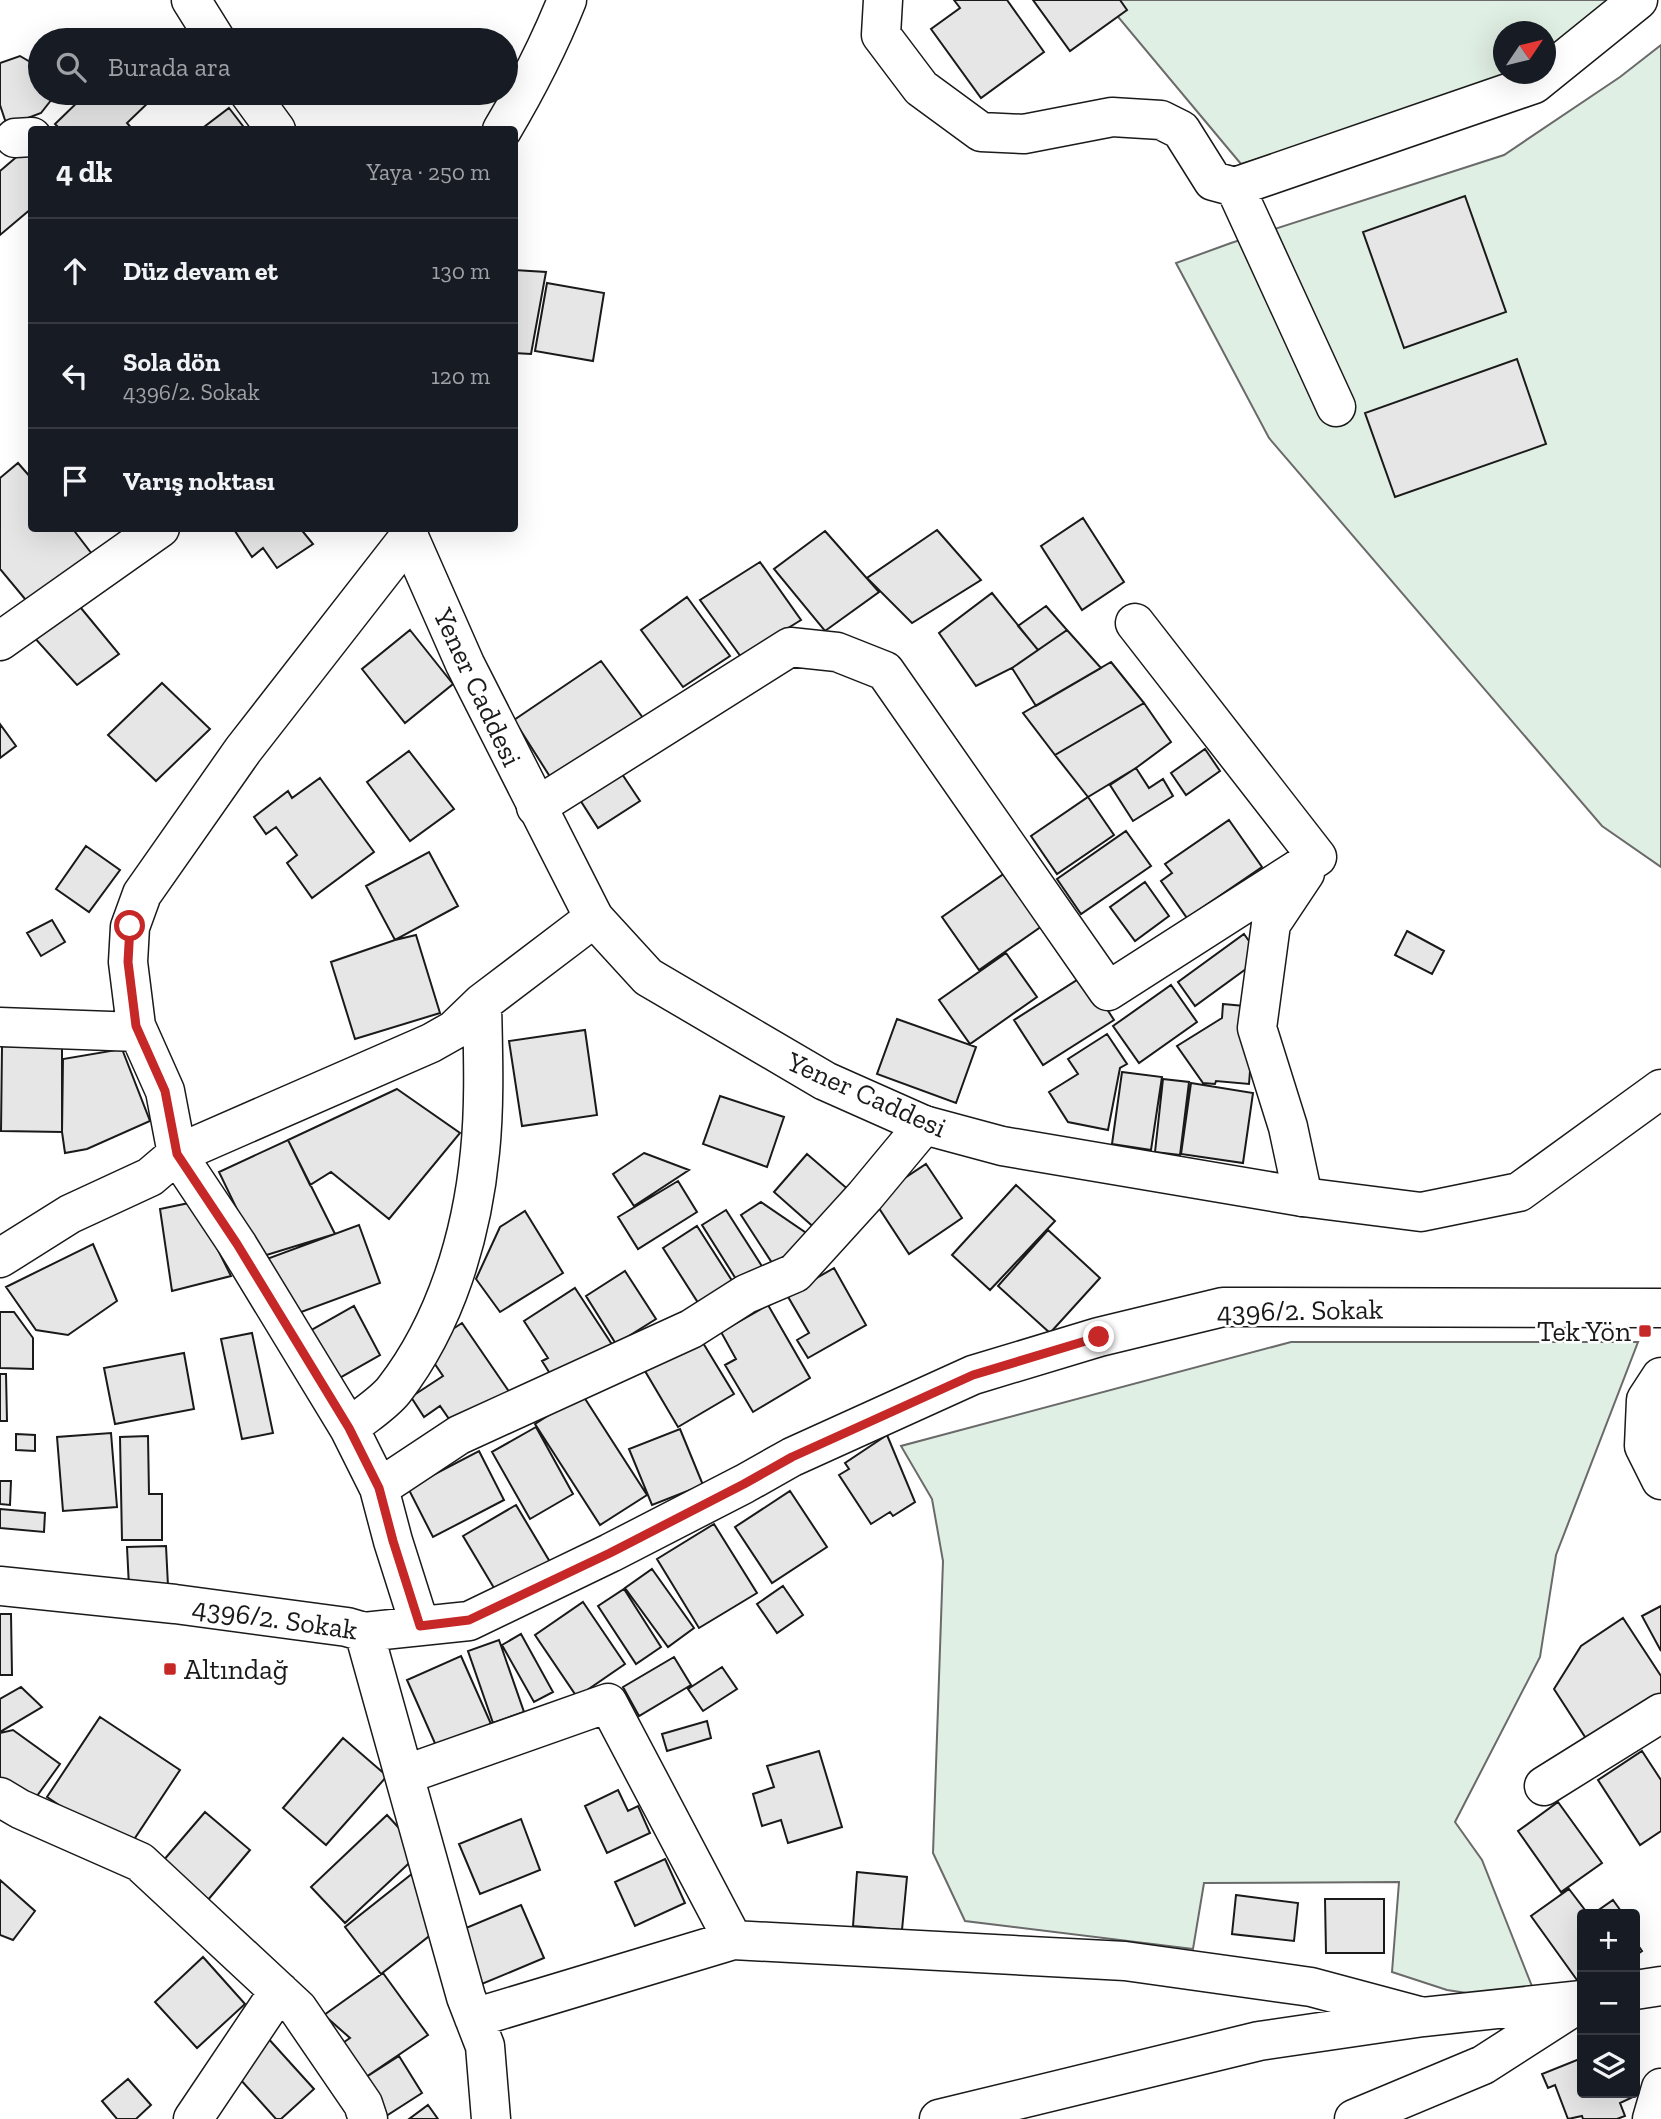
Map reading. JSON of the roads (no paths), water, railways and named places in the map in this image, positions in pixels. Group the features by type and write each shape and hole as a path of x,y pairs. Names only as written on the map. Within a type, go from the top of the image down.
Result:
{"street":[{"path":"191,0 208,28"},
{"path":"883,0 881,36 921,88 981,132 1024,134 1112,117 1161,120 1181,130 1213,181 1235,187 1534,84 1638,0"},
{"path":"518,102 560,9"},
{"path":"258,105 273,126"},
{"path":"504,126 517,105"},
{"path":"1235,187 1336,407"},
{"path":"0,641 154,532"},
{"path":"409,533 243,750 142,894 130,926 128,962 136,1026 165,1091 177,1154 237,1244 349,1428 379,1488 420,1626"},
{"name":"Yener Caddesi","path":"409,533 465,664 594,918 648,976 825,1081 924,1125 1002,1146 1303,1197 1421,1212 1519,1192 1661,1089"},
{"path":"1135,623 1317,857"},
{"path":"536,807 790,647 837,652 885,671 1108,991 1317,857"},
{"path":"1303,1197 1288,1127 1257,1028 1270,924 1317,857"},
{"path":"0,1258 70,1213 150,1177 177,1154 431,1043 454,1030 482,1003 594,918"},
{"path":"349,1428 393,1392 429,1336 449,1289 473,1205 480,1151 483,1086 482,1003"},
{"path":"0,1027 138,1032"},
{"path":"379,1488 459,1435 691,1329 746,1294 795,1273 865,1196 924,1125"},
{"name":"4396/2. Sokak","path":"0,1586 175,1604 347,1627 364,1632 469,1620 634,1540 792,1457 973,1375 1099,1337 1223,1307 1617,1310 1661,1308"},
{"path":"1661,1377 1646,1400 1644,1446 1661,1480"},
{"path":"364,1632 466,1997 485,2046 491,2119"},
{"path":"404,1775 608,1703 733,1941"},
{"path":"1544,1786 1661,1713"},
{"path":"2,1803 140,1862 298,2009 363,2104 368,2119"},
{"path":"474,2018 733,1941 1125,1961 1311,1987 1423,2017"},
{"path":"1640,1989 1661,1986"},
{"path":"193,2119 279,1991"},
{"path":"939,2119 1259,2041 1423,2017 1577,2001"},
{"path":"1354,2119 1483,2065 1577,2003"},
{"path":"1652,2119 1661,2088"}],"place":[{"name":"Tek Yön","path":"1645,1331"},
{"name":"Altındağ","path":"170,1669"}]}
